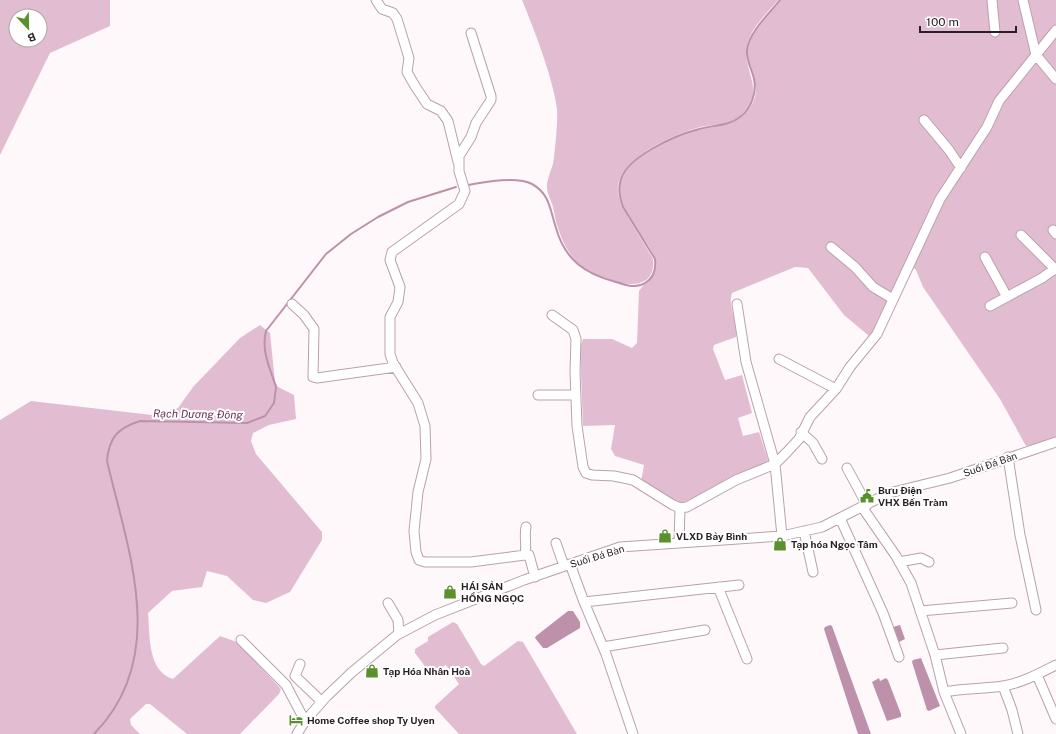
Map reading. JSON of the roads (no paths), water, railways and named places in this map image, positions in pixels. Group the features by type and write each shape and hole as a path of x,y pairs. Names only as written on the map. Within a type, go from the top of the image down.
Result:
{"street":[{"path":"376,0 382,8 393,13 397,19 409,58 407,72 415,86 426,104 441,112 448,121 465,191 459,204 392,252 390,260 400,287 398,302 390,317 390,354 396,367 418,403 425,426 426,459 418,492 414,531 416,552 419,560 425,562 471,562 529,555 532,560 534,577"},
{"path":"992,0 995,32"},
{"path":"1023,0 1036,55 1056,79"},
{"path":"552,315 560,320 575,334 577,426 582,467 586,473 592,476 614,476 633,480 680,508 692,506 736,480 775,464 799,439 810,417 836,389 850,367 877,334 940,199 987,127 1000,101 1056,30"},
{"path":"458,162 458,156 471,137 476,123 491,100 489,86 471,33"},
{"path":"924,120 949,150 961,168"},
{"path":"990,306 1056,269 1021,235"},
{"path":"831,247 855,267 873,287 894,299"},
{"path":"985,257 1007,297"},
{"path":"292,304 304,315 314,329 313,377 317,378 396,367"},
{"path":"737,304 746,362 775,464 782,536"},
{"path":"779,359 836,389"},
{"path":"538,395 576,395"},
{"path":"802,432 813,443 822,459"},
{"name":"Suối Đá Bàn","path":"297,734 321,701 351,672 399,634 435,615 534,577 620,547 782,536 822,527 889,493 950,478 1008,457 1056,442"},
{"path":"1008,457 1020,535 1036,610"},
{"path":"847,468 864,506 911,583 935,655 944,692 961,734"},
{"path":"679,543 680,508"},
{"path":"840,518 883,613 899,657"},
{"path":"525,555 527,542 524,537 526,527"},
{"path":"804,531 813,572"},
{"path":"556,543 584,602 603,647 633,734"},
{"path":"899,562 921,558 930,562"},
{"path":"584,602 739,585"},
{"path":"718,587 747,659"},
{"path":"388,603 398,620 399,634"},
{"path":"920,611 1012,603"},
{"path":"603,647 705,630"},
{"path":"240,640 286,685 305,721"},
{"path":"935,655 1003,648"},
{"path":"300,664 295,676 321,701"},
{"path":"944,692 960,688 1003,686 1037,675 1056,665"},
{"path":"1037,675 1056,719"},
{"path":"1003,686 1012,710 1018,734"}],"waterway":[{"name":"Rạch Dương Đông","path":"468,185 510,180 518,180 532,184 538,188 546,198 560,239 565,249 578,264 586,270 605,279 630,286 642,285 648,281 654,272 655,259 623,207 619,189 624,173 631,164 652,148 689,132 731,122 744,114 750,105 755,90 754,79 747,58 749,43 755,30 780,0"},
{"name":"Rạch Dương Đông","path":"94,734 117,704 131,672 137,638 137,602 132,567 125,531 107,461 110,446 116,435 120,430 140,421 247,423 265,416 274,403 276,387 265,352 266,331 326,254 351,234 378,217 408,202 456,187"}],"place":[{"name":"Bưu Điện VHX Bến Tràm","path":"867,496"},
{"name":"VLXD Bảy Bình","path":"665,536"},
{"name":"Tạp hóa Ngọc Tâm","path":"780,544"},
{"name":"HÁI SẢN HỒNG NGỌC","path":"450,592"},
{"name":"Tạp Hóa Nhân Hoà","path":"372,671"},
{"name":"Home Coffee shop Ty Uyen","path":"296,720"}]}
